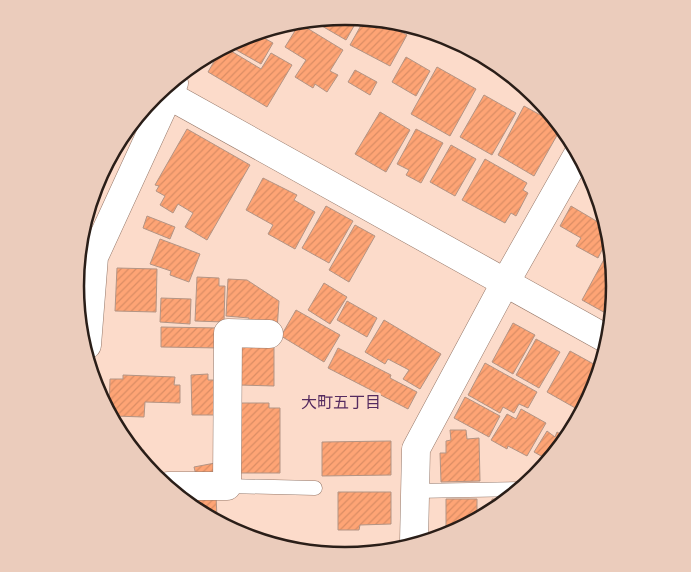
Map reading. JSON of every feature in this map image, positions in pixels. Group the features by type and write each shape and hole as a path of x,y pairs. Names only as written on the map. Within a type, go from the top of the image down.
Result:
{"street":[{"path":"171,92 504,283 601,336"},
{"path":"88,326 88,259 162,100"},
{"path":"414,538 416,448 504,283 574,161"},
{"path":"178,486 227,486 228,333 269,334"}],"lane":[{"path":"227,486 315,488"},
{"path":"415,491 510,488"}],"building":[{"path":"354,25 346,40 322,26"},
{"path":"361,26 396,30 407,35 390,66 350,45"},
{"path":"307,28 343,50 330,71 338,75 327,92 315,84 313,88 295,77 306,60 285,47 296,30"},
{"path":"264,38 273,43 261,64 236,50"},
{"path":"232,51 261,69 271,53 292,65 267,107 208,72 215,60"},
{"path":"406,57 430,71 416,96 392,82"},
{"path":"437,67 476,89 450,136 411,114"},
{"path":"355,70 377,82 370,95 348,82"},
{"path":"484,95 516,113 492,155 460,137"},
{"path":"524,106 545,117 558,134 534,176 498,155"},
{"path":"380,112 410,130 386,172 355,154"},
{"path":"187,129 250,165 207,240 185,227 193,213 178,204 173,213 160,205 165,196 156,191 159,186 155,185"},
{"path":"416,129 443,143 421,183 406,175 409,170 397,164"},
{"path":"451,145 476,159 455,196 430,182"},
{"path":"485,159 527,183 523,190 528,193 516,216 511,213 505,223 462,200"},
{"path":"263,178 297,195 294,200 315,212 295,249 268,234 273,225 246,210"},
{"path":"326,206 353,221 329,263 302,248"},
{"path":"571,206 599,223 603,248 598,258 576,246 581,238 560,226"},
{"path":"147,216 175,227 170,239 143,228"},
{"path":"355,225 375,236 349,282 329,270"},
{"path":"160,239 200,254 189,282 170,275 171,271 150,264"},
{"path":"605,258 605,313 582,300"},
{"path":"117,268 157,269 156,312 115,311"},
{"path":"197,277 219,278 219,286 225,286 224,322 195,321"},
{"path":"228,279 247,280 279,301 277,330 248,323 249,318 226,316"},
{"path":"324,283 347,297 330,324 308,310"},
{"path":"161,298 191,299 190,324 160,322"},
{"path":"347,301 377,318 367,337 337,320"},
{"path":"296,310 340,335 324,362 281,336"},
{"path":"384,320 441,354 420,389 403,379 409,370 388,359 385,364 365,352"},
{"path":"513,323 535,335 513,374 492,362"},
{"path":"161,327 220,328 220,348 161,347"},
{"path":"536,339 560,352 539,388 516,375"},
{"path":"239,341 274,342 274,386 239,385"},
{"path":"338,348 391,375 390,378 417,392 408,409 328,368"},
{"path":"570,351 595,365 576,409 547,392"},
{"path":"485,363 537,392 528,408 519,404 514,413 503,407 500,413 468,395"},
{"path":"208,374 208,380 221,380 221,415 192,415 191,375"},
{"path":"123,375 175,377 174,385 180,385 180,403 145,402 144,417 119,416 109,398 110,379 123,379"},
{"path":"465,397 500,416 489,437 454,418"},
{"path":"239,403 269,403 269,408 280,408 280,473 239,473"},
{"path":"521,409 546,423 527,456 508,446 507,449 491,440 507,414 516,419"},
{"path":"450,430 466,430 467,439 479,438 480,481 441,482 440,453 446,453 446,441 451,440"},
{"path":"547,431 555,437 557,432 561,434 543,457 534,452"},
{"path":"391,441 391,475 322,476 322,442"},
{"path":"215,463 217,476 197,479 194,467"},
{"path":"338,492 391,492 391,524 360,525 359,530 338,530"},
{"path":"216,495 217,513 197,501 197,496"},
{"path":"446,499 477,499 477,511 446,527"}],"district":[{"name":"大町五丁目","path":"341,402"}]}
